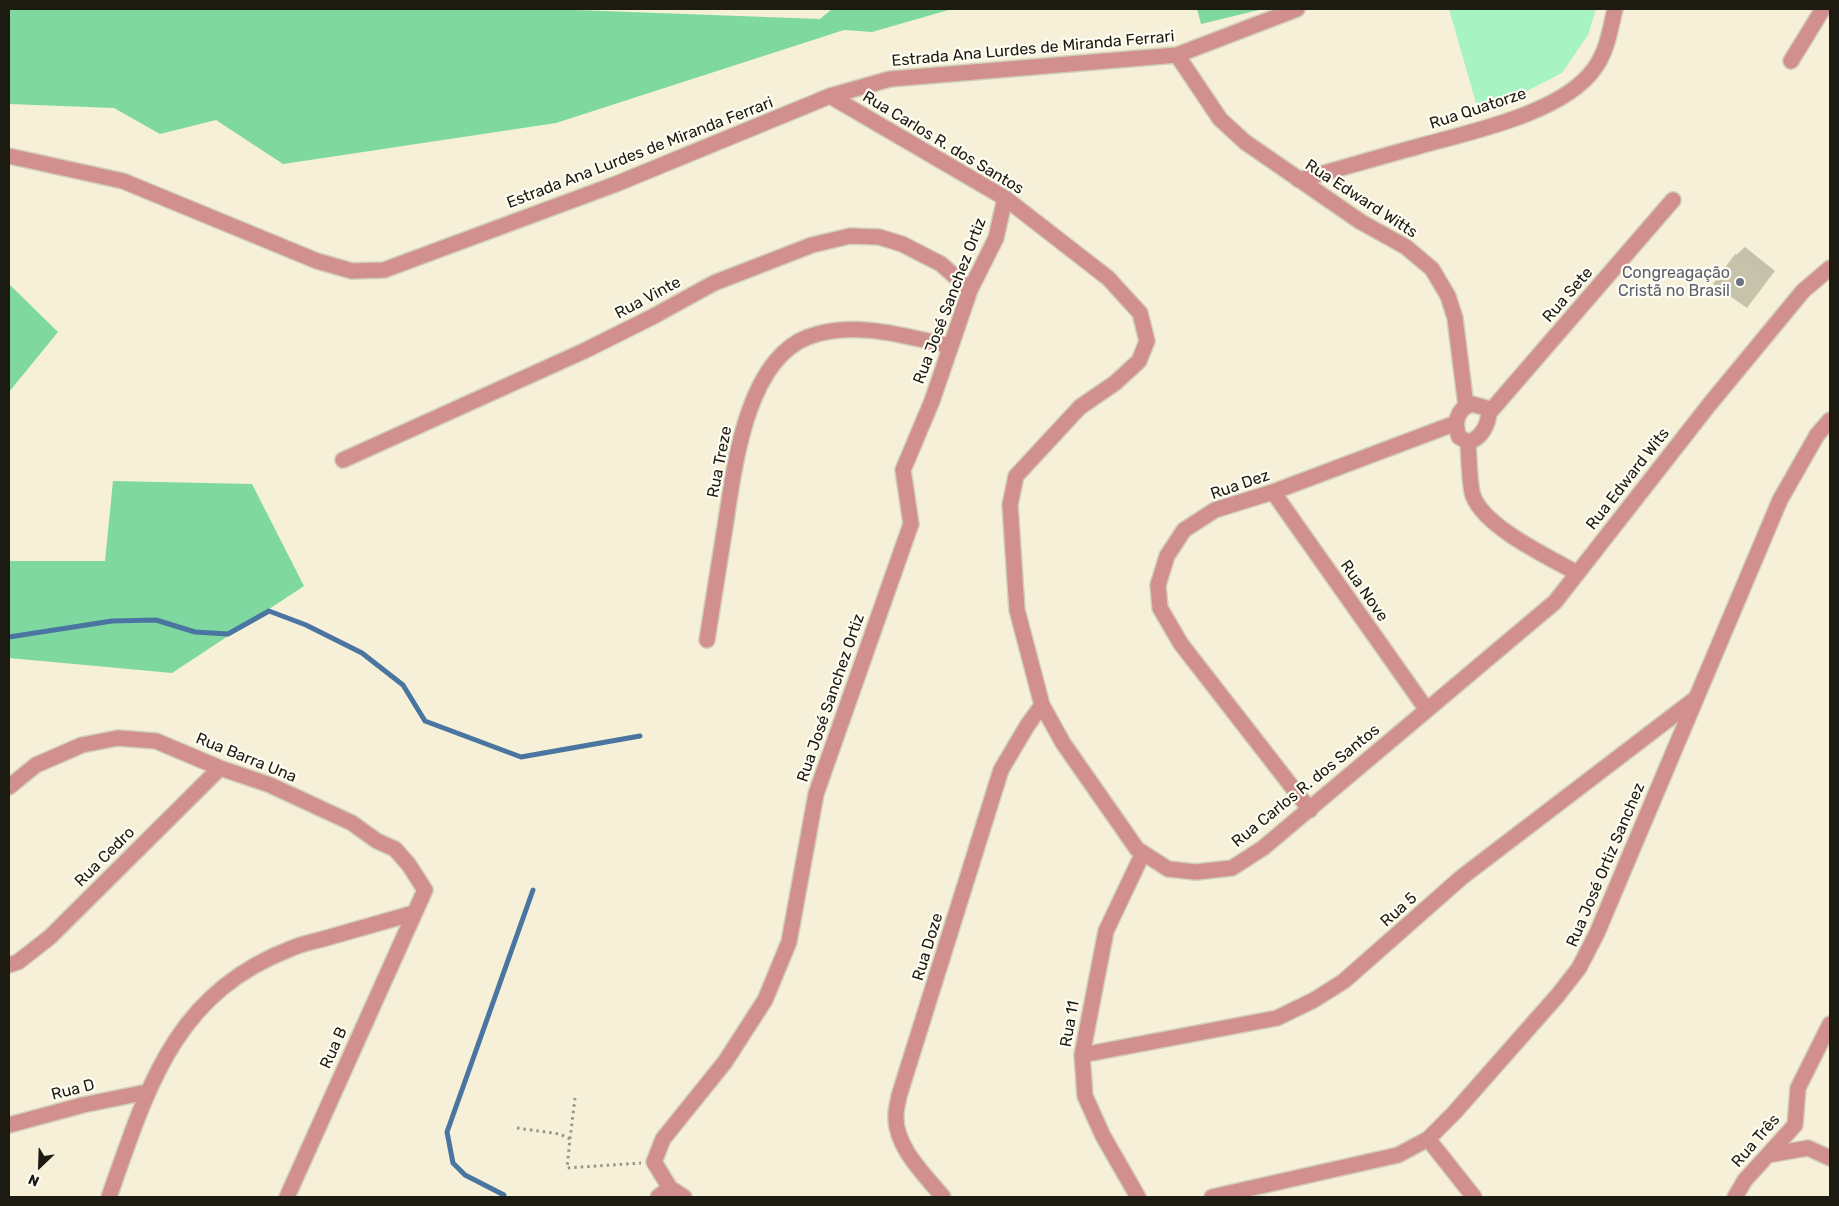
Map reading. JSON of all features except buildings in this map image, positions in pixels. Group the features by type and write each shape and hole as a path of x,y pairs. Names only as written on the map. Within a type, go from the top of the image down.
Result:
{"street":[{"name":"Estrada Ana Lurdes de Miranda Ferrari","path":"9,156 123,181 318,261 352,271 384,270 616,184 830,96 890,79 1177,55 1298,9"},
{"name":"Rua Quatorze","path":"1299,180 1492,125 1540,108 1577,87 1594,69 1607,46 1615,9"},
{"path":"1791,61 1824,9"},
{"name":"Rua Edward Witts","path":"1177,55 1220,119 1245,142 1362,222 1406,246 1432,269 1448,296 1455,318 1466,406"},
{"name":"Rua Carlos R. dos Santos","path":"830,96 1005,198 1108,278 1140,313 1147,341 1139,361 1115,383 1080,407 1016,476 1010,505 1016,610 1042,705 1063,743 1137,849 1168,869 1196,872 1232,868 1263,848 1555,602 1577,573"},
{"name":"Rua José Sanchez Ortiz","path":"654,1162 663,1139 725,1062 765,1000 789,942 816,794 911,524 903,470 932,401 970,290 996,238 1005,198"},
{"name":"Rua Sete","path":"1489,413 1673,200"},
{"name":"Rua Vinte","path":"343,460 584,351 654,316 714,282 812,245 850,236 879,237 902,244 941,264 970,290"},
{"name":"Rua Edward Wits","path":"1577,573 1722,390 1804,291 1830,268"},
{"name":"Rua Treze","path":"707,640 740,438 756,393 774,365 788,350 807,338 830,332 876,330 950,346"},
{"path":"1472,404 1482,406 1489,413 1485,428 1479,436 1468,442 1459,438 1456,423 1461,411 1466,406 1472,404"},
{"name":"Rua José Ortiz Sanchez","path":"1212,1197 1398,1155 1428,1139 1454,1113 1579,968 1598,933 1780,500 1817,435 1830,420"},
{"name":"Rua Dez","path":"1310,810 1180,644 1160,608 1158,585 1167,556 1184,530 1215,510 1273,492 1456,423"},
{"path":"1468,442 1472,494 1488,519 1515,538 1577,573"},
{"name":"Rua Nove","path":"1273,492 1427,710"},
{"name":"Rua 5","path":"1082,1055 1277,1018 1314,1000 1344,981 1462,877 1696,698"},
{"name":"Rua Doze","path":"942,1197 909,1153 899,1135 895,1116 899,1096 1001,770 1042,705"},
{"name":"Rua Barra Una","path":"9,787 36,766 82,745 118,738 156,741 220,768 270,785 352,823 377,841 395,848 409,865 425,890 414,914"},
{"name":"Rua Cedro","path":"9,965 18,962 50,937 220,768"},
{"name":"Rua 11","path":"1138,1197 1103,1136 1085,1096 1082,1055 1106,931 1143,853"},
{"path":"109,1197 147,1092 180,1034 201,1005 238,974 290,948 414,914"},
{"name":"Rua B","path":"287,1197 414,914"},
{"name":"Rua Três","path":"1735,1197 1745,1180 1795,1125 1798,1088 1830,1024"},
{"name":"Rua D","path":"9,1125 82,1105 147,1092"},
{"path":"1428,1139 1474,1197"},
{"path":"1768,1155 1808,1148 1830,1158"},
{"path":"654,1162 664,1193 684,1197"}],"path":[{"path":"576,1098 567,1168 654,1162"},
{"path":"517,1128 560,1134 570,1139"}],"green space":[{"path":"9,9 550,9 820,19 832,9 952,9 872,32 844,30 556,123 283,164 216,120 160,134 114,108 9,104"},
{"path":"1197,9 1263,9 1201,24"},
{"path":"1449,9 1596,9 1588,35 1562,73 1519,95 1476,103"},
{"path":"9,284 58,332 9,392"},
{"path":"113,481 252,484 304,586 172,673 9,658 9,561 105,561"}],"waterway":[{"path":"9,637 112,621 156,620 195,632 228,634 269,611 306,625 362,653 403,685 425,721 521,757 640,736"},
{"path":"502,1197 504,1195 465,1175 453,1163 447,1132 533,890"}],"place":[{"name":"Congreagação Cristã no Brasil","path":"1740,282"}]}
